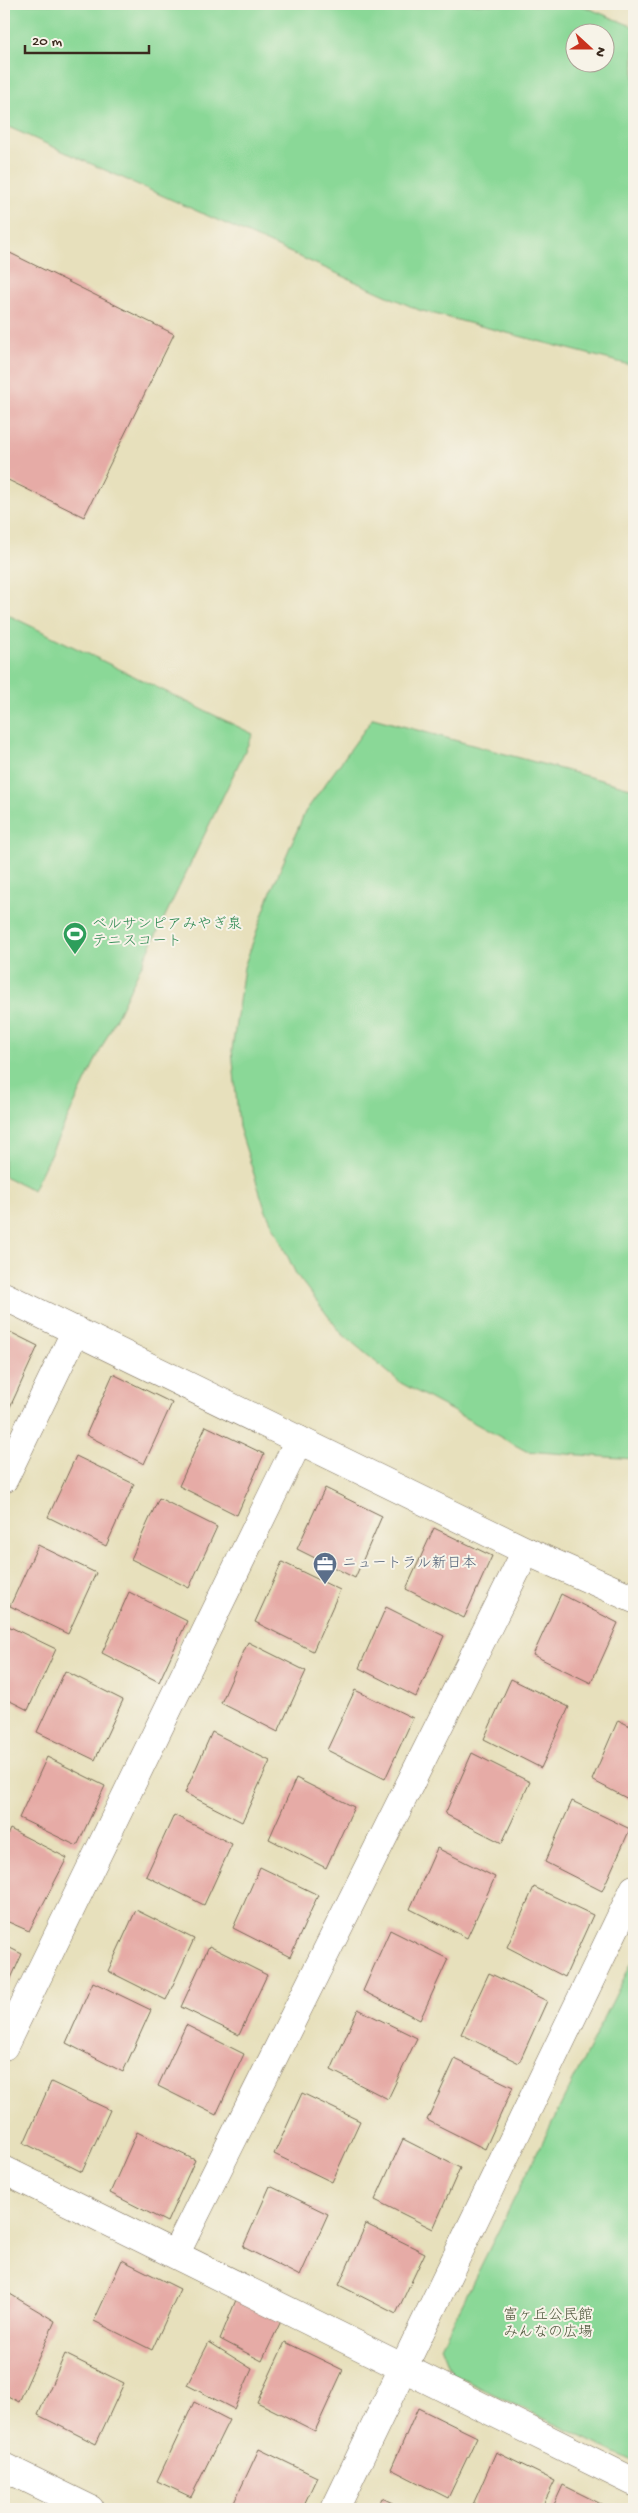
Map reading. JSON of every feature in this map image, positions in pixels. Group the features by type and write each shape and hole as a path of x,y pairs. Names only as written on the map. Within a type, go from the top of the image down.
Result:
{"street":[{"path":"4,1296 526,1551 634,1599"},
{"path":"4,1479 76,1330"},
{"path":"4,2046 299,1440"},
{"path":"176,2253 526,1551"},
{"path":"335,2509 634,1889"},
{"path":"4,2170 176,2253 402,2368 634,2482"},
{"path":"4,2467 90,2509"}],"green space":[{"path":"4,4 578,4 634,27 634,366 419,310 4,125"},
{"name":"ベルサンピアみやぎ泉 テニスコート","path":"4,613 253,734 33,1190 4,1176"},
{"path":"373,718 634,789 634,1459 526,1451 401,1383 341,1333 296,1274 265,1209 239,1127 232,1050 244,967 271,891 305,812"},
{"name":"富ヶ丘公民館 みんなの広場","path":"634,1958 634,2462 452,2374 441,2346"}],"building":[{"path":"4,250 174,334 84,517 4,478"},
{"path":"4,1329 38,1346 10,1407 4,1404"},
{"path":"113,1374 172,1403 144,1464 86,1435"},
{"path":"206,1426 264,1454 237,1515 179,1486"},
{"path":"76,1456 134,1484 106,1546 48,1517"},
{"path":"325,1488 382,1516 355,1578 297,1549"},
{"path":"159,1498 217,1527 189,1588 131,1559"},
{"path":"434,1528 492,1556 464,1618 406,1589"},
{"path":"38,1545 96,1573 68,1634 10,1606"},
{"path":"282,1562 340,1590 313,1651 255,1622"},
{"path":"129,1592 187,1621 159,1682 102,1653"},
{"path":"561,1594 618,1623 591,1683 533,1655"},
{"path":"386,1607 444,1636 416,1697 359,1668"},
{"path":"4,1624 56,1649 28,1710 4,1698"},
{"path":"248,1642 306,1671 278,1732 221,1703"},
{"path":"65,1671 123,1700 95,1760 37,1732"},
{"path":"511,1679 569,1707 541,1768 484,1739"},
{"path":"355,1690 413,1718 385,1779 327,1750"},
{"path":"618,1720 634,1728 634,1802 592,1780"},
{"path":"212,1732 270,1761 242,1822 185,1793"},
{"path":"472,1753 530,1782 502,1843 445,1814"},
{"path":"47,1757 105,1786 77,1846 19,1818"},
{"path":"296,1778 354,1807 326,1868 269,1839"},
{"path":"572,1801 630,1829 602,1891 545,1862"},
{"path":"174,1815 232,1844 204,1905 146,1876"},
{"path":"10,1829 67,1858 29,1931 4,1920 4,1842"},
{"path":"437,1848 495,1877 467,1938 410,1909"},
{"path":"260,1867 318,1895 290,1957 233,1928"},
{"path":"534,1887 593,1915 565,1977 507,1947"},
{"path":"136,1910 194,1939 166,2000 108,1971"},
{"path":"390,1930 448,1959 420,2020 363,1991"},
{"path":"4,1945 22,1954 4,1994"},
{"path":"209,1946 267,1975 239,2035 181,2007"},
{"path":"489,1973 547,2001 519,2063 461,2034"},
{"path":"93,1982 151,2010 123,2072 66,2043"},
{"path":"358,2009 417,2038 388,2099 331,2070"},
{"path":"186,2025 244,2054 216,2115 158,2086"},
{"path":"455,2059 513,2087 485,2149 427,2120"},
{"path":"51,2082 110,2110 82,2172 24,2143"},
{"path":"302,2093 360,2121 332,2182 274,2154"},
{"path":"137,2132 195,2160 167,2222 110,2193"},
{"path":"403,2139 460,2168 433,2229 375,2200"},
{"path":"270,2186 328,2214 300,2276 243,2247"},
{"path":"366,2224 425,2253 396,2314 339,2285"},
{"path":"122,2260 180,2289 152,2350 94,2321"},
{"path":"10,2294 55,2321 19,2402 4,2394 4,2307"},
{"path":"238,2295 281,2321 262,2361 220,2339"},
{"path":"209,2342 252,2369 234,2409 187,2385"},
{"path":"285,2342 343,2370 315,2431 257,2402"},
{"path":"65,2354 124,2383 96,2444 38,2415"},
{"path":"194,2402 229,2420 191,2497 157,2481"},
{"path":"418,2408 477,2437 448,2498 391,2469"},
{"path":"259,2449 317,2477 302,2509 231,2509"},
{"path":"496,2452 555,2481 541,2509 471,2509"},
{"path":"563,2485 611,2509 552,2509"},
{"path":"382,2498 405,2509 377,2509"}],"place":[{"name":"ベルサンピアみやぎ泉 テニスコート","path":"75,955"},
{"name":"ニュートラル新日本","path":"325,1585"}]}
